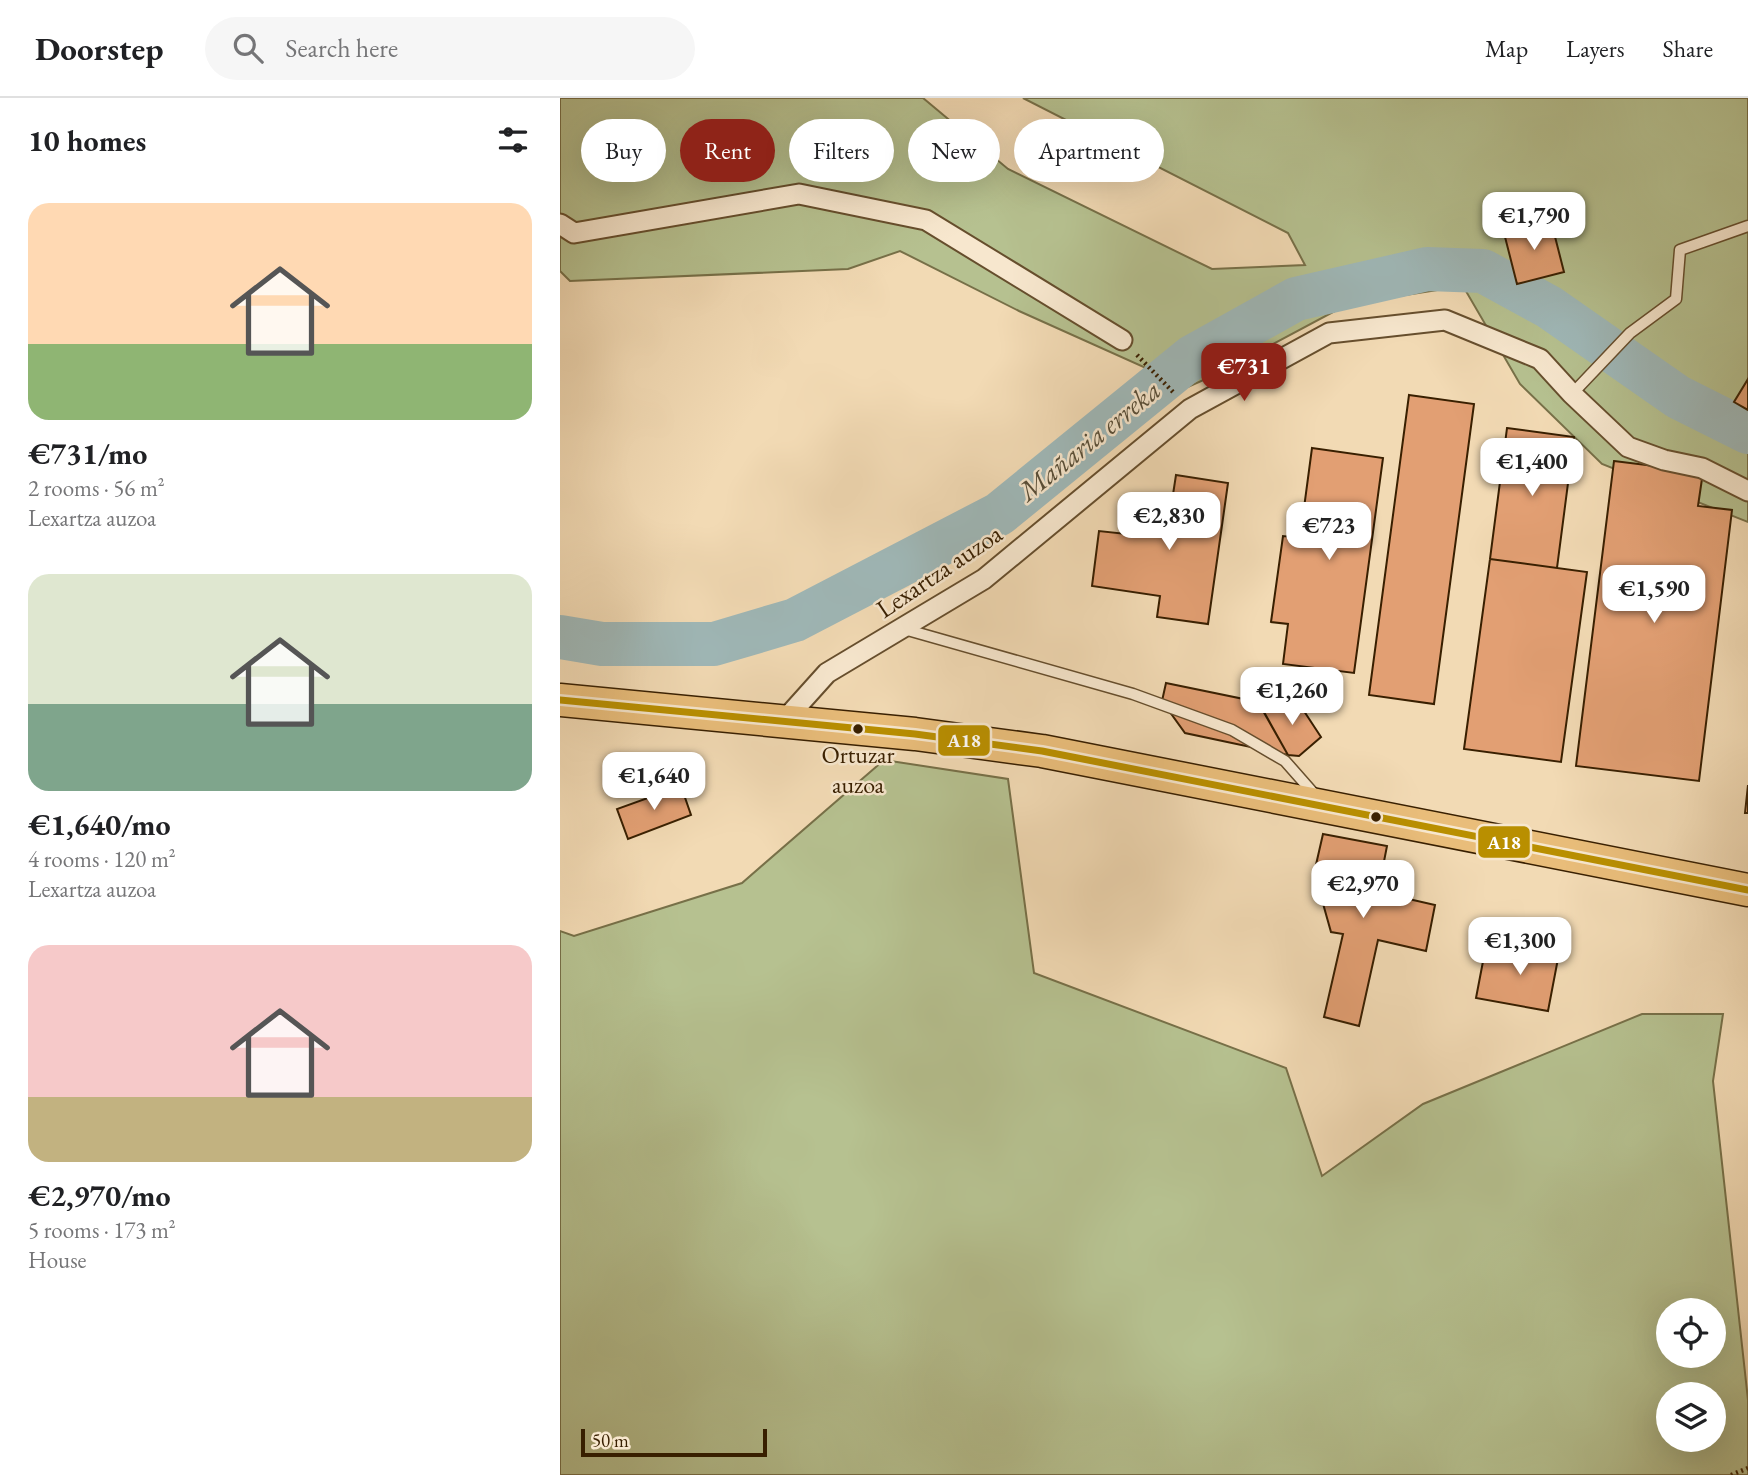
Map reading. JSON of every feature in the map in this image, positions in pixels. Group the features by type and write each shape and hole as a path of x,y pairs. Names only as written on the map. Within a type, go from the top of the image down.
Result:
{"main road":[{"path":"560,700 915,734 1042,751 1748,890"}],"street":[{"path":"560,224 574,233 799,194 926,220 1122,340"},
{"name":"Lexartza auzoa","path":"783,722 827,673 984,579 1190,409 1329,333 1445,320 1540,359 1572,394 1628,447 1664,460 1702,468 1748,491"}],"lane":[{"path":"1572,394 1630,333 1676,299 1680,250 1748,226"},
{"path":"902,628 1133,694 1232,730 1284,761 1325,806"}],"path":[{"path":"1122,340 1190,409"},
{"path":"1731,1475 1748,1468"}],"green space":[{"path":"560,98 923,98 948,119 908,119 908,182 1000,182 1000,162 1014,172 1014,182 1035,182 1212,269 1305,265 1288,233 1164,170 1164,119 1064,119 1023,98 1748,98 1748,522 1602,464 1520,384 1463,286 1348,304 1188,387 1019,311 900,251 848,269 570,281 560,271"},
{"path":"884,760 1008,779 1034,973 1286,1068 1322,1176 1423,1104 1642,1014 1723,1014 1713,1081 1748,1400 1748,1475 560,1475 560,931 574,936 742,883"}],"building":[{"path":"1551,221 1564,272 1517,284 1504,233"},
{"path":"1748,379 1748,410 1734,402"},
{"path":"1409,395 1474,404 1434,704 1369,695"},
{"path":"1507,428 1574,437 1557,568 1490,559"},
{"path":"1312,448 1383,458 1354,673 1283,664 1288,624 1271,622 1283,536 1300,538"},
{"path":"1614,461 1703,472 1698,506 1732,510 1699,781 1576,766"},
{"path":"1176,475 1228,483 1208,624 1157,617 1160,596 1092,586 1099,531 1126,534 1130,509 1170,514"},
{"path":"1490,559 1587,572 1561,762 1464,749"},
{"path":"1166,683 1258,702 1288,755 1185,733 1162,701"},
{"path":"1280,701 1298,702 1321,737 1299,756 1288,755 1264,712"},
{"path":"1748,785 1748,813 1745,813"},
{"path":"681,786 691,815 628,839 617,809"},
{"path":"1323,834 1387,846 1378,892 1435,905 1426,951 1378,940 1359,1026 1324,1017 1343,934 1331,932 1322,900 1329,873 1315,869"},
{"path":"1524,941 1560,948 1548,1011 1476,998 1485,951 1521,957"}],"waterway":[{"name":"Mañaria erreka","path":"560,637 602,644 714,644 795,620 999,514 1192,357 1296,299 1427,269 1483,271 1549,307 1678,397 1748,432"}],"transit line":[{"name":"A18","path":"560,700 915,734 1042,751 1748,890"}],"place":[{"name":"Ortuzar auzoa","path":"858,729"}]}
